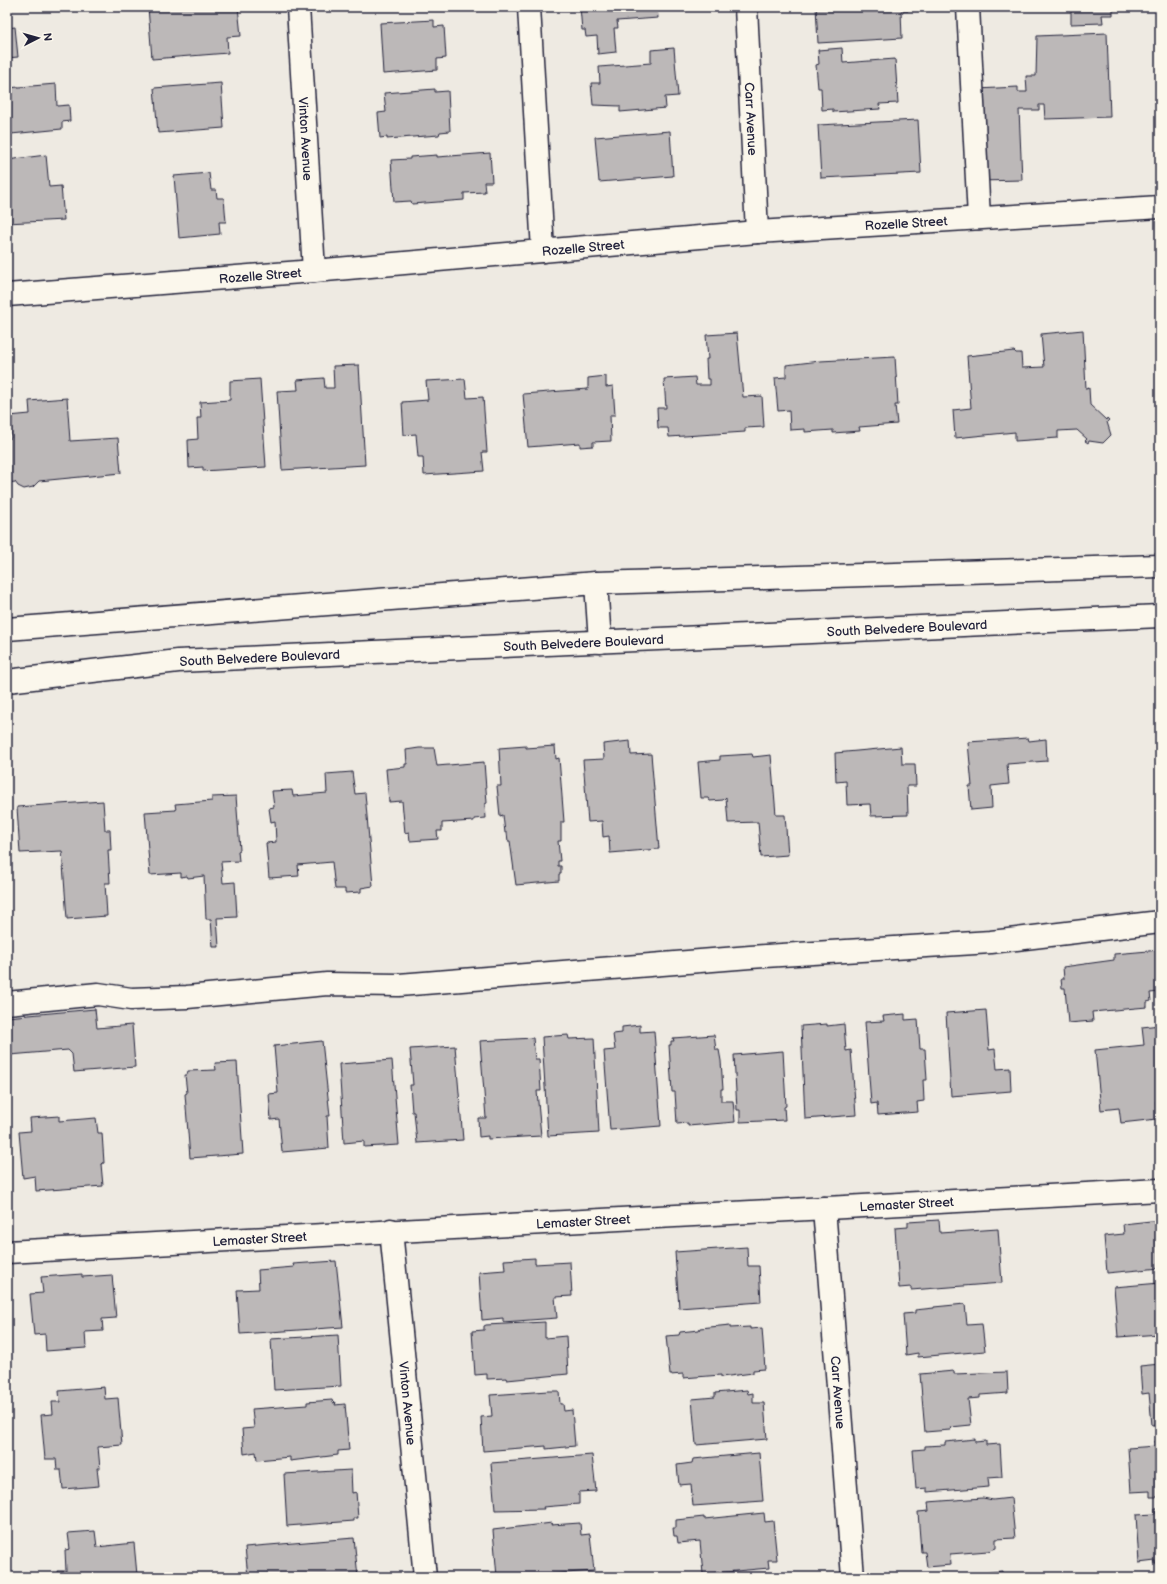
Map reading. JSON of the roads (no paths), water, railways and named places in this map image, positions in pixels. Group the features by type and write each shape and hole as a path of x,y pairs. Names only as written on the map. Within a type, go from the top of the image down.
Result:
{"street":[{"name":"Vinton Avenue","path":"298,7 314,271"},
{"path":"529,7 543,251"},
{"name":"Carr Avenue","path":"746,7 757,232"},
{"path":"968,7 979,218"},
{"name":"Rozelle Street","path":"7,295 314,271 757,232 1160,207"},
{"path":"7,629 596,583 1160,566"},
{"path":"596,583 600,642"},
{"name":"South Belvedere Boulevard","path":"7,680 178,661 1160,616"},
{"path":"7,1003 98,994 139,999 187,997 327,984 399,984 750,957 991,942 1160,922"},
{"name":"Lemaster Street","path":"7,1252 391,1230 1160,1190"},
{"name":"Carr Avenue","path":"824,1208 853,1577"},
{"name":"Vinton Avenue","path":"391,1230 425,1577"}]}
